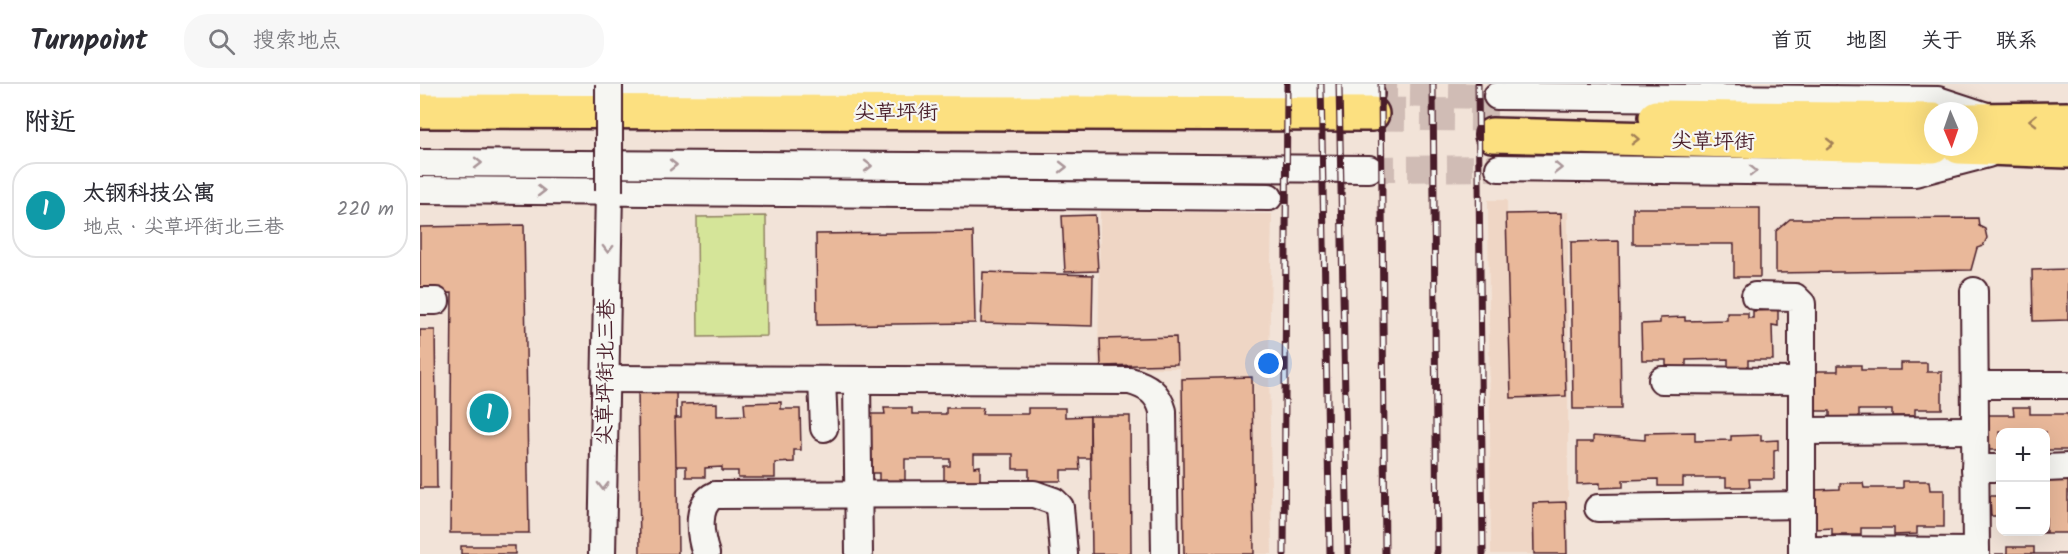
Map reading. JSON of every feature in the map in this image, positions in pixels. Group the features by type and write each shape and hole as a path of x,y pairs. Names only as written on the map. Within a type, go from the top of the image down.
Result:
{"main road":[{"name":"尖草坪街","path":"420,111 1371,114"},
{"name":"尖草坪街","path":"420,129 1371,114"},
{"name":"尖草坪街","path":"1495,115 1924,120"},
{"name":"尖草坪街","path":"1495,115 1924,145"},
{"path":"1978,138 1993,130 2068,119"},
{"path":"1993,130 2068,151"}],"street":[{"name":"尖草坪街北三巷","path":"602,554 609,84"},
{"path":"420,89 1371,114"},
{"path":"1495,115 1938,100 1993,130"},
{"path":"1499,168 1915,173 1993,130"},
{"path":"420,163 1369,169"},
{"path":"420,190 609,191 1207,204 1269,197"},
{"path":"1755,296 1795,297 1802,303 1802,552 1976,552 1974,291"},
{"path":"605,379 1131,381 1150,388 1161,403 1163,411 1165,554"},
{"path":"822,380 824,428"},
{"path":"857,380 859,554"},
{"path":"1662,380 1802,381"},
{"path":"1974,385 2068,385"},
{"path":"1802,431 1975,430"},
{"path":"1975,468 1996,468"},
{"path":"2050,468 2068,468"},
{"path":"706,554 703,545 702,509 708,498 715,495 1034,494 1054,501 1060,507 1064,554"},
{"path":"1598,508 1802,505"}],"shaded area":[{"path":"1488,200 1507,200 1507,214 1568,212 1568,554 1491,554"},
{"path":"1100,210 1272,214 1269,363 1272,554 1182,554 1180,368 1098,368"}],"green space":[{"path":"766,216 767,336 698,337 697,217"}],"building":[{"path":"1633,208 1760,208 1760,277 1734,277 1734,244 1633,244"},
{"path":"1561,213 1566,396 1511,398 1506,214"},
{"path":"1095,215 1098,271 1065,272 1062,216"},
{"path":"1978,218 1979,226 1985,229 1987,238 1983,246 1977,248 1971,270 1776,273 1776,231 1790,219"},
{"path":"524,225 529,533 450,533 452,293 420,294 420,227"},
{"path":"973,232 975,323 817,325 816,234"},
{"path":"1619,241 1621,409 1573,409 1571,242"},
{"path":"2068,269 2068,320 2033,321 2032,270"},
{"path":"983,272 1093,275 1092,326 981,323"},
{"path":"1778,310 1778,326 1772,325 1773,360 1748,360 1748,367 1728,368 1728,359 1686,360 1686,367 1666,367 1666,360 1642,360 1641,324 1660,323 1660,318 1685,317 1685,321 1727,320 1727,313 1748,313 1748,318 1753,318 1753,311"},
{"path":"420,330 435,330 437,488 420,488"},
{"path":"1176,337 1177,364 1101,366 1100,339"},
{"path":"1901,363 1927,363 1927,372 1942,372 1942,409 1915,409 1915,416 1892,416 1892,410 1859,410 1859,417 1830,417 1830,411 1814,411 1813,371 1838,371 1838,365 1861,365 1861,370 1901,370"},
{"path":"1252,377 1254,554 1184,554 1182,379"},
{"path":"638,387 676,387 678,554 640,554"},
{"path":"781,402 781,409 800,409 801,450 794,450 794,462 775,463 775,478 738,478 738,471 722,471 722,467 705,468 705,477 686,477 686,466 676,466 675,418 681,418 681,404 717,403 717,416 745,415 744,403"},
{"path":"2013,407 2030,407 2030,414 2068,414 2068,450 2050,450 2050,428 1996,428 1996,450 1986,450 1986,415 2014,415"},
{"path":"884,408 912,408 912,414 946,414 946,408 983,408 982,414 1028,414 1028,408 1065,408 1065,417 1090,416 1090,458 1079,458 1080,470 1061,470 1061,481 1029,481 1029,469 1013,469 1013,454 974,454 974,467 980,466 980,485 944,485 944,466 950,466 950,459 905,459 905,490 879,490 879,473 862,473 861,431 871,431 871,414 885,414"},
{"path":"1090,416 1130,416 1131,554 1092,554"},
{"path":"1695,432 1695,441 1731,440 1731,436 1761,435 1761,441 1778,440 1778,450 1774,451 1774,479 1749,479 1750,487 1726,487 1726,478 1683,478 1683,486 1658,486 1658,479 1623,480 1623,487 1600,488 1600,483 1577,484 1577,442 1593,442 1593,436 1645,440 1645,433"},
{"path":"1903,481 1929,481 1930,490 1944,490 1944,527 1917,527 1917,534 1894,535 1894,528 1861,528 1861,535 1832,535 1832,528 1816,529 1815,490 1840,489 1840,483 1863,483 1864,488 1903,488"},
{"path":"2050,481 2068,481 2068,533 2050,533"},
{"path":"1990,496 1996,496 1996,516 1991,516"},
{"path":"1566,502 1567,554 1534,554 1533,503"},
{"path":"461,546 515,546 515,554 461,554"},
{"path":"2007,547 2034,547 2034,554 2007,554"}],"tunnel":[{"path":"1371,94 1497,96"},
{"path":"1372,114 1497,115"},
{"path":"1369,169 1499,168"}],"railway":[{"path":"1284,554 1287,84"},
{"path":"1321,84 1330,554"},
{"path":"1339,84 1348,554"},
{"path":"1381,84 1385,554"},
{"path":"1433,84 1437,554"},
{"path":"1478,84 1483,554"}],"place":[{"name":"太钢科技公寓","path":"489,413"}]}
